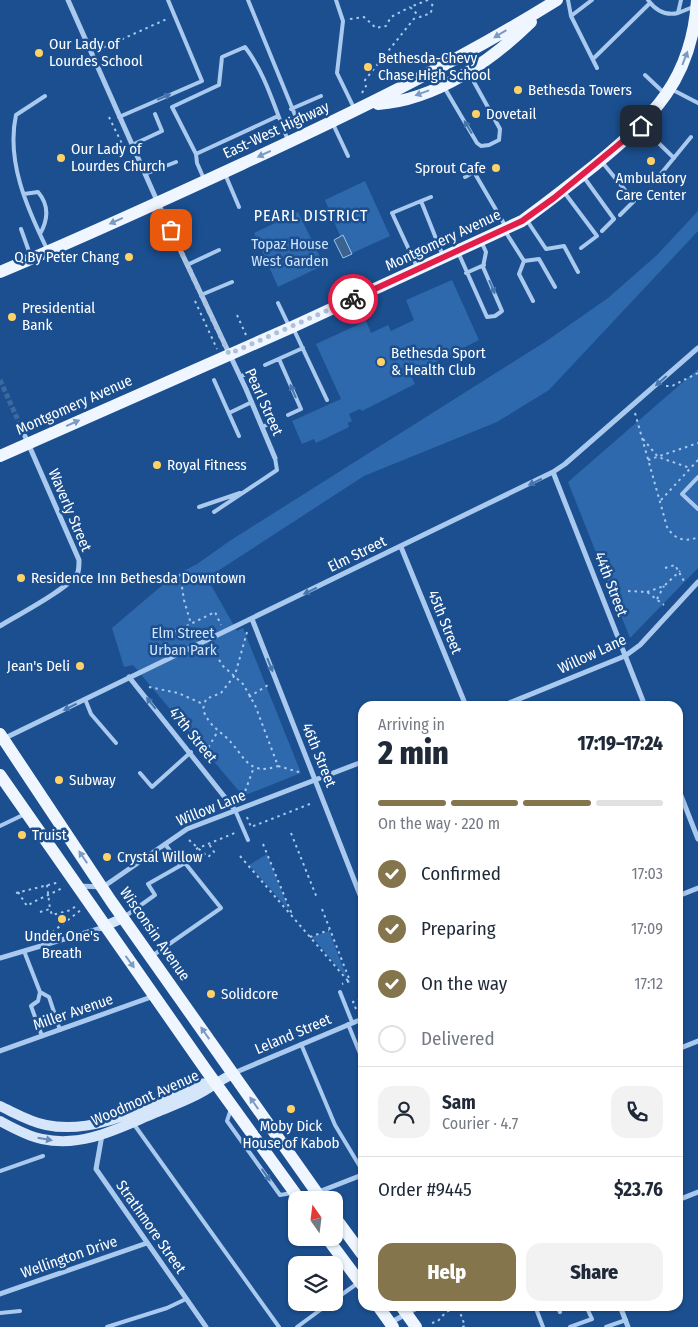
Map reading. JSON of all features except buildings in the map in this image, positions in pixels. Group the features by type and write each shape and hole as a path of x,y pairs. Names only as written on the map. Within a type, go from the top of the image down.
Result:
{"main road":[{"path":"372,104 395,102 443,84 468,71 505,48 552,3"},
{"name":"East-West Highway","path":"1,269 32,258 158,203 356,112 475,50 552,3"},
{"name":"Montgomery Avenue","path":"0,456 458,252 525,218 563,191 641,126 669,92 695,38 697,3"},
{"name":"Wisconsin Avenue","path":"1,738 123,918 152,956 315,1191"},
{"path":"0,775 26,813 70,886 105,926 293,1191"},
{"path":"343,1228 358,1249"},
{"path":"334,1246 358,1279"},
{"path":"382,1311 392,1325"},
{"path":"405,1311 416,1327"}],"street":[{"name":"Pearl Street","path":"68,0 158,203 252,402 275,458"},
{"name":"Elm Street","path":"1,738 223,631 252,619 553,472 565,464 698,348"},
{"name":"Waverly Street","path":"0,626 66,586 75,576 79,566 79,560 21,427"},
{"name":"44th Street","path":"553,472 643,701"},
{"name":"45th Street","path":"401,547 464,701"},
{"name":"Willow Lane","path":"514,701 625,656 640,645 698,582"},
{"name":"46th Street","path":"252,619 358,890"},
{"name":"47th Street","path":"129,677 236,810"},
{"name":"Willow Lane","path":"103,887 187,829 358,764"},
{"path":"683,801 698,839"},
{"path":"70,886 103,887"},
{"path":"683,894 698,888"},
{"path":"0,958 105,926 123,918"},
{"name":"Miller Avenue","path":"0,1051 154,996"},
{"name":"Leland Street","path":"233,1074 358,1020"},
{"path":"683,1047 698,1041"},
{"name":"Woodmont Avenue","path":"0,1121 41,1139 65,1142 84,1140 102,1135 204,1091 215,1082 233,1074"},
{"name":"Woodmont Avenue","path":"0,1106 45,1125 70,1128 88,1126 106,1121 200,1084 215,1082"},
{"path":"84,1140 88,1126"},
{"name":"Strathmore Street","path":"102,1135 96,1169 206,1327"},
{"path":"329,1191 358,1177"},
{"path":"683,1198 698,1192"},
{"name":"Wellington Drive","path":"0,1294 147,1244"},
{"path":"392,1325 403,1311"},
{"path":"622,1311 628,1327"}],"lane":[{"path":"119,117 202,81 168,0"},
{"path":"248,0 291,109 304,136"},
{"path":"336,0 343,21 338,73 356,112"},
{"path":"568,0 572,16 598,68"},
{"path":"572,16 592,0"},
{"path":"678,12 681,0"},
{"path":"594,59 649,2 660,12 670,15 697,3"},
{"path":"205,181 197,164 196,154 172,107 219,85 222,57 245,47 252,57 289,143"},
{"path":"443,84 481,146 489,145 499,140 500,129 468,71"},
{"path":"645,75 669,92 698,103"},
{"path":"45,96 16,115 12,134 15,164 24,194 48,251"},
{"path":"291,109 321,96"},
{"path":"132,145 162,131 155,114"},
{"path":"196,154 278,116"},
{"path":"332,122 348,156"},
{"path":"641,126 674,158"},
{"path":"656,181 691,137"},
{"path":"600,160 634,201 620,215"},
{"path":"145,174 176,162"},
{"path":"224,172 238,207"},
{"path":"465,176 474,172 524,261"},
{"path":"582,175 614,219 602,231"},
{"path":"563,191 597,236 582,248"},
{"path":"24,194 38,192 45,202 48,212 46,223 40,234"},
{"path":"418,270 392,213 431,197"},
{"path":"421,201 444,258"},
{"path":"525,218 546,249"},
{"path":"21,228 32,258"},
{"path":"458,252 487,317 496,316 502,311 484,265 486,252 482,241"},
{"path":"524,261 539,259 546,249 564,246 578,272"},
{"path":"187,265 219,250"},
{"path":"539,259 555,287"},
{"path":"524,261 519,274 532,302"},
{"path":"466,273 484,265"},
{"path":"201,295 232,282"},
{"path":"278,303 303,348 327,400"},
{"path":"265,365 303,348"},
{"path":"279,359 301,409 288,415"},
{"path":"240,377 250,372"},
{"path":"214,380 239,436"},
{"path":"229,413 252,402"},
{"path":"262,427 272,422"},
{"path":"214,512 277,470 275,458"},
{"path":"698,477 682,494 698,509"},
{"path":"199,507 246,490"},
{"path":"85,699 90,714 116,743"},
{"path":"140,773 152,786 191,752"},
{"path":"236,810 248,840"},
{"path":"0,826 12,822 26,813"},
{"path":"165,844 180,864"},
{"path":"123,918 156,895 148,884 180,864 185,864 221,908 152,956"},
{"path":"24,951 40,992 38,1001 31,1006 42,1036"},
{"path":"40,992 49,997 60,1030"},
{"path":"340,992 358,1047"},
{"path":"301,1044 335,1125 358,1163"},
{"path":"133,1122 279,1327"},
{"path":"0,1171 43,1156"},
{"path":"343,1295 358,1285"},
{"path":"107,1327 186,1299"},
{"path":"0,1313 20,1311"},
{"path":"296,1326 318,1311"},
{"path":"537,1311 543,1327"},
{"path":"570,1327 592,1319 588,1311"},
{"path":"606,1327 626,1320"}],"path":[{"path":"343,21 364,17 376,28 381,28 386,26 391,17 428,0"},
{"path":"410,7 420,17 431,13 433,0"},
{"path":"362,93 366,86 365,80 418,15"},
{"path":"96,51 174,16"},
{"path":"237,315 246,336"},
{"path":"666,386 672,386 698,372"},
{"path":"635,413 671,534 684,540 698,537"},
{"path":"642,436 658,457 690,468"},
{"path":"648,460 698,443"},
{"path":"660,501 698,460"},
{"path":"665,568 675,565 685,583"},
{"path":"657,599 664,586 680,571"},
{"path":"180,574 184,600 191,624"},
{"path":"628,591 647,592 664,586"},
{"path":"647,592 664,605"},
{"path":"172,657 164,637 215,612 223,631"},
{"path":"203,704 209,697 221,693 236,675 246,632"},
{"path":"212,649 223,666 240,679 255,705 278,766"},
{"path":"249,697 268,685"},
{"path":"149,687 178,693 203,704"},
{"path":"203,704 205,715 218,731 230,741 244,761 254,767 267,768 278,766 302,773"},
{"path":"205,753 218,731"},
{"path":"243,798 254,767"},
{"path":"247,817 251,827 310,804"},
{"path":"196,849 238,832 235,827"},
{"path":"291,833 317,898"},
{"path":"190,840 196,849 208,857 214,852 209,844"},
{"path":"263,844 291,912 289,913"},
{"path":"240,856 347,982"},
{"path":"60,882 17,893 27,906 47,895 70,886"},
{"path":"47,885 47,895 52,915 71,910 78,905"},
{"path":"47,936 83,908"},
{"path":"322,909 347,982"},
{"path":"40,912 50,910"},
{"path":"310,937 330,929"},
{"path":"341,985 347,982"},
{"path":"356,1009 353,1002 358,1000"},
{"path":"432,1323 438,1321 449,1311"},
{"path":"459,1311 465,1326 462,1327"}],"green space":[{"path":"365,181 390,236 348,255 325,200"},
{"name":"Elm Street Urban Park","path":"698,211 698,231 549,390 497,422 364,476 207,578 237,631 243,628 301,773 243,796 133,665 124,667 112,628 172,577 197,564 231,540 545,342 608,298 657,255"},
{"name":"Topaz House West Garden","path":"298,212 324,265 278,287 254,233"},
{"name":"Bethesda Sport & Health Club","path":"452,280 479,340 426,367 424,365 409,372 415,384 362,411 360,409 349,414 352,421 348,423 349,427 316,443 314,439 302,444 292,421 341,399 316,344 366,321 371,333 388,325 391,331 414,320 406,300"},
{"path":"698,369 698,568 630,638 568,482"},
{"path":"267,854 289,910 249,865"},
{"path":"329,931 347,978 312,937"}],"shaded area":[{"path":"343,235 352,254 343,258 334,240"}],"tunnel":[{"path":"0,380 21,427"}],"way so far":[{"path":"171,230 229,354 353,299"}],"place":[{"name":"Our Lady of Lourdes School","path":"39,53"},
{"name":"Bethesda-Chevy Chase High School","path":"368,67"},
{"name":"Bethesda Towers","path":"518,90"},
{"name":"Dovetail","path":"476,114"},
{"name":"Our Lady of Lourdes Church","path":"61,158"},
{"name":"Ambulatory Care Center","path":"651,161"},
{"name":"Sprout Cafe","path":"496,168"},
{"name":"Q By Peter Chang","path":"129,257"},
{"name":"Presidential Bank","path":"12,317"},
{"name":"Bethesda Sport & Health Club","path":"381,362"},
{"name":"Royal Fitness","path":"157,465"},
{"name":"Residence Inn Bethesda Downtown","path":"21,578"},
{"name":"Jean's Deli","path":"80,666"},
{"name":"Subway","path":"59,780"},
{"name":"Truist","path":"22,835"},
{"name":"Crystal Willow","path":"107,857"},
{"name":"Under One's Breath","path":"62,919"},
{"name":"Solidcore","path":"211,994"},
{"name":"Moby Dick House of Kabob","path":"291,1109"}],"district":[{"name":"PEARL DISTRICT","path":"311,215"}],"route":[{"path":"353,299 489,238 522,221 554,198 641,126"}]}
